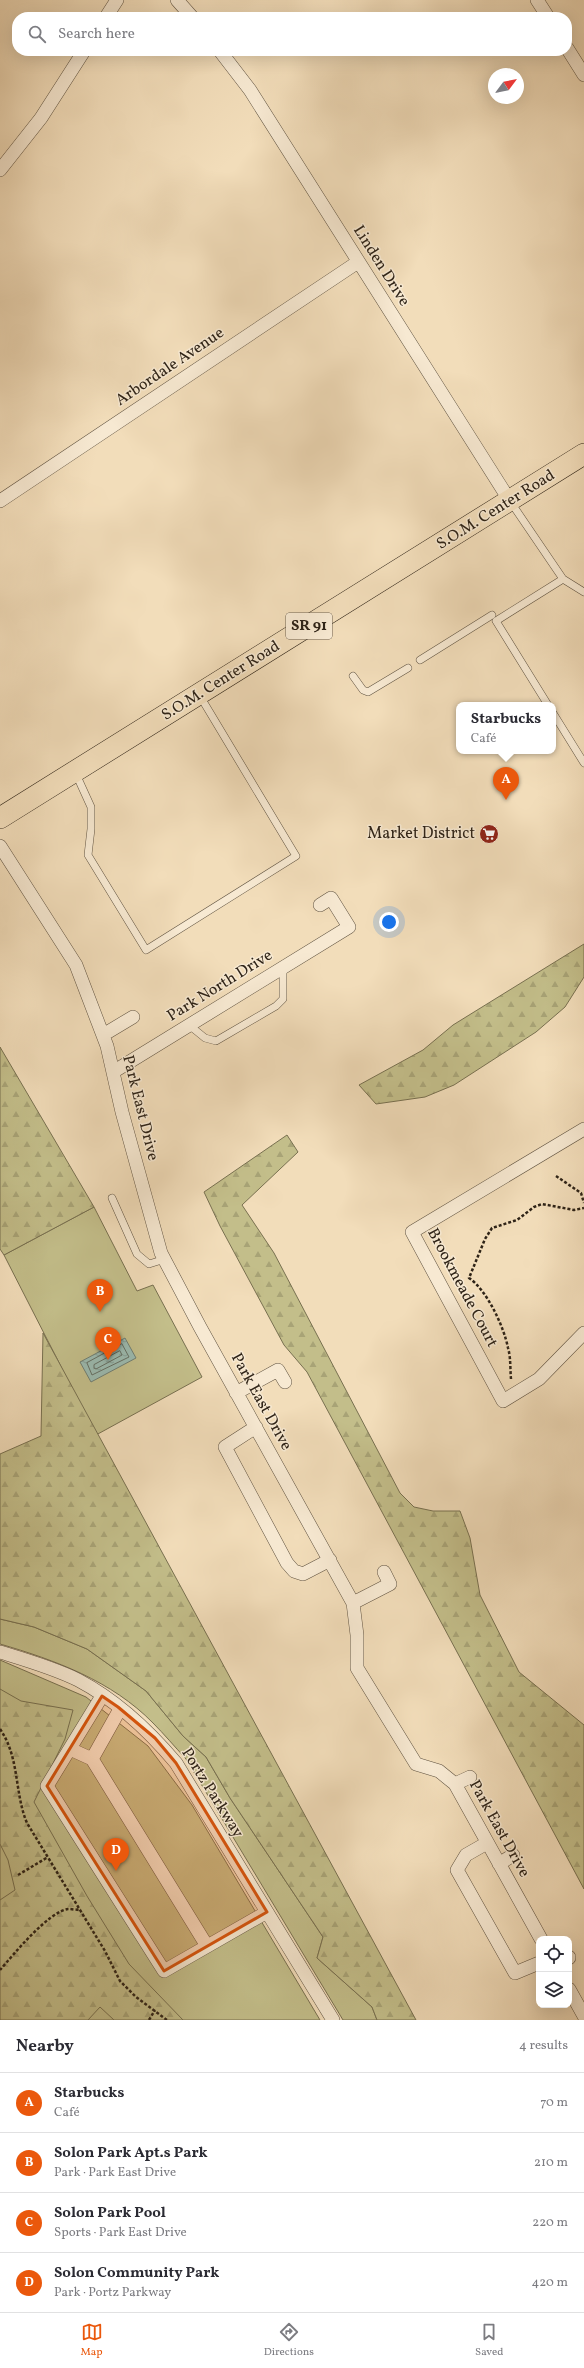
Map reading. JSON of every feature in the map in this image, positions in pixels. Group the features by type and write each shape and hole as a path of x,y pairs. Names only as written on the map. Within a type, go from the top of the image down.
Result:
{"main road":[{"name":"S.O.M. Center Road","path":"0,818 584,454"}],"street":[{"path":"109,12 117,0"},
{"path":"177,0 188,12"},
{"path":"537,0 545,12"},
{"path":"0,170 41,118 81,56"},
{"name":"Linden Drive","path":"224,56 250,90 510,501"},
{"path":"572,56 584,75"},
{"name":"Arbordale Avenue","path":"0,500 358,262"},
{"name":"Park East Drive","path":"0,846 76,965 103,1035 133,1152 165,1259 236,1393 353,1603 357,1635 357,1668 416,1764 439,1771 455,1784 539,1936"},
{"name":"Park North Drive","path":"113,1072 349,927 330,898 320,904"},
{"path":"103,1035 134,1017"},
{"name":"Brookmeade Court","path":"584,1130 412,1232 504,1401 539,1379 584,1333"},
{"path":"236,1393 278,1370 285,1382"},
{"path":"256,1427 225,1447 287,1563 294,1571 303,1574 330,1560"},
{"path":"353,1603 390,1584 384,1572"},
{"name":"Portz Parkway","path":"0,1652 78,1680 120,1709 155,1738 176,1764 333,2020"},
{"path":"102,1696 47,1786 164,1971 267,1912"},
{"path":"92,1759 120,1709"},
{"path":"70,1749 92,1759 207,1946"},
{"path":"455,1784 470,1776"},
{"path":"487,1842 466,1856 457,1870 515,1973 536,1964"},
{"path":"499,1864 513,1855"},
{"path":"572,1994 584,2016"}],"lane":[{"path":"510,501 563,579 584,592"},
{"path":"546,702 496,621 563,579"},
{"path":"420,660 492,615"},
{"path":"353,676 363,690 368,692 408,668"},
{"path":"75,771 91,807 88,855 146,950 296,856 199,694"},
{"path":"556,718 584,763"},
{"path":"189,1025 204,1038 216,1041 276,1006 283,999 283,967"},
{"path":"112,1198 137,1254 149,1264 165,1259"}],"path":[{"path":"556,1176 581,1193 584,1203"},
{"path":"511,1379 508,1348 500,1322 476,1283 469,1278 485,1238 492,1228 517,1220 534,1207 542,1204 574,1210 584,1208"},
{"path":"0,1729 7,1742 18,1775 23,1812 48,1857 81,1910 120,1981 136,1997 167,2020"},
{"path":"18,1875 48,1857"},
{"path":"0,1970 28,1938 49,1920 67,1909 81,1910"},
{"path":"149,2020 155,2010"}],"highlighted area":[{"path":"102,1696 118,1707 155,1738 176,1763 267,1912 164,1971 47,1786"}],"green space":[{"path":"584,944 584,977 565,1007 536,1032 454,1085 425,1097 376,1104 359,1085 423,1050 453,1025"},
{"path":"0,1047 94,1207 4,1255 0,1249"},
{"path":"287,1135 298,1152 242,1205 274,1253 400,1493 414,1507 433,1511 460,1511 470,1538 480,1595 519,1672 584,1725 584,1889 307,1372 284,1345 220,1226 204,1192"},
{"path":"94,1207 137,1291 153,1285 202,1377 96,1435 4,1255"},
{"path":"43,1333 416,2020 377,2020 372,2007 317,1958 323,1937 230,1798 206,1757 183,1736 146,1691 87,1649 34,1627 0,1619 0,1454 41,1436"},
{"path":"0,1619 34,1627 87,1649 146,1691 183,1736 206,1757 230,1798 323,1937 317,1958 372,2007 377,2020 343,2020 186,1759 153,1723 120,1695 82,1674 41,1657 0,1644"},
{"path":"0,1660 86,1697 148,1746 192,1805 320,2020 0,2020"},
{"path":"0,1689 21,1701 73,1710 65,1739 34,1802 87,1896 129,1964 183,2020 114,2020 100,2007 88,2020 0,2020 0,1900 15,1890 8,1860 0,1844"}],"water":[{"path":"125,1338 136,1358 91,1382 80,1362"}],"place":[{"name":"Starbucks","path":"506,800"},
{"name":"Market District","path":"489,834"},
{"name":"Solon Park Apt.s Park","path":"100,1312"},
{"name":"Solon Park Pool","path":"108,1360"},
{"name":"Solon Community Park","path":"116,1871"}]}
